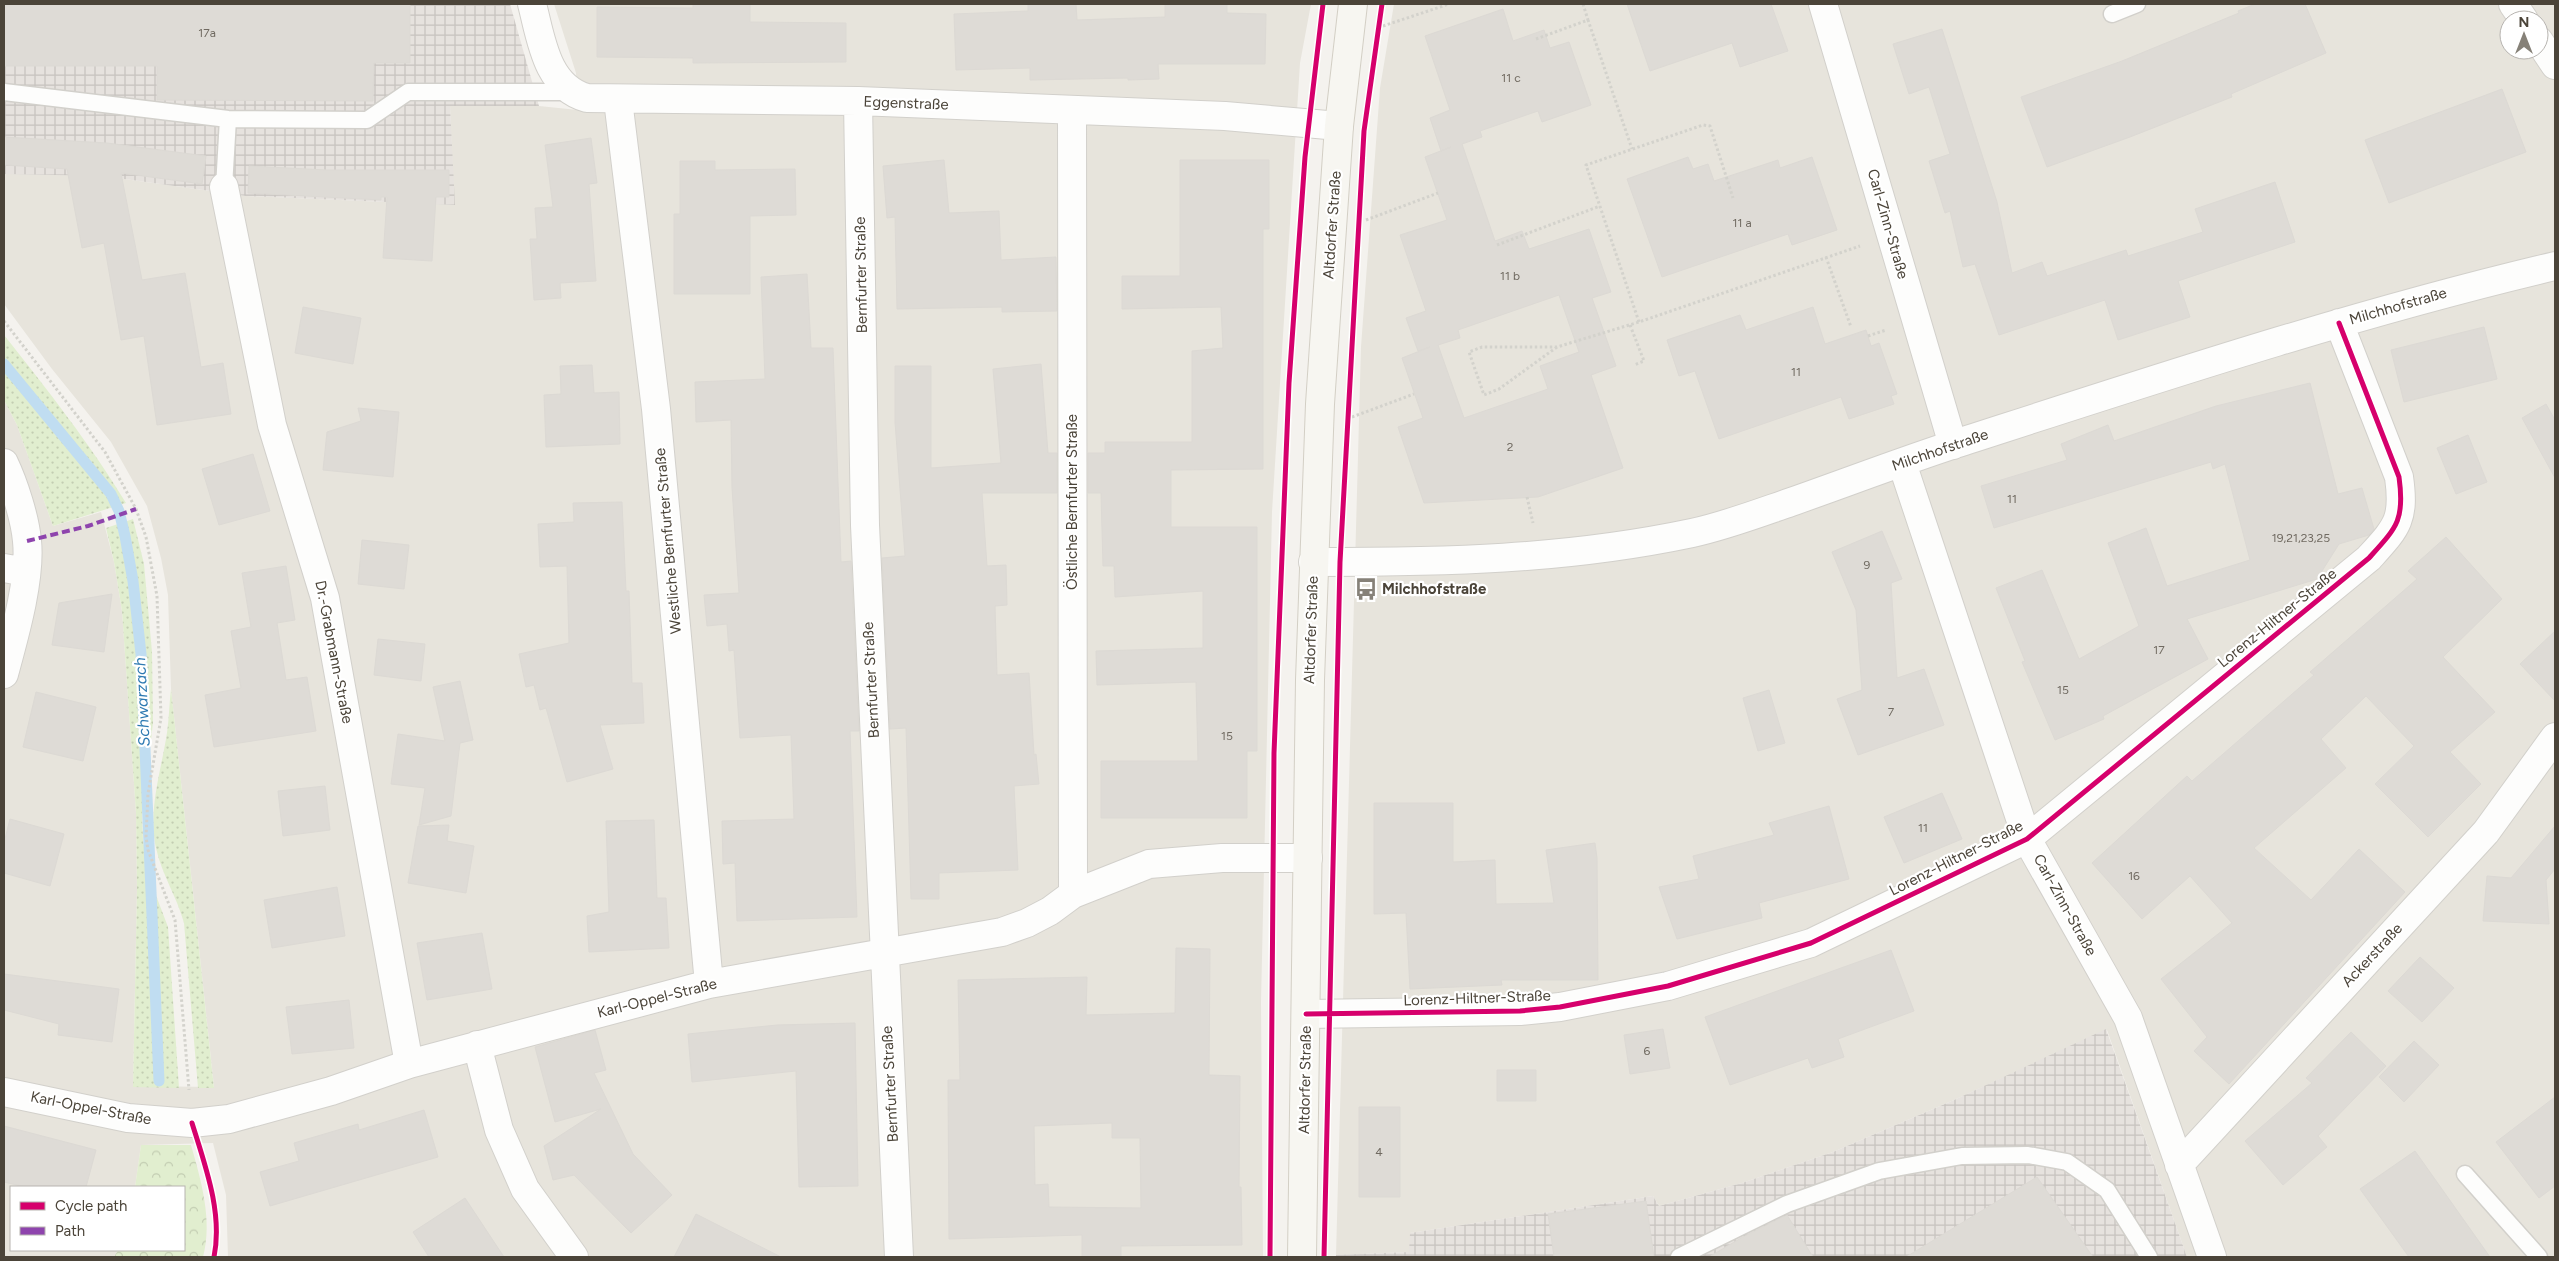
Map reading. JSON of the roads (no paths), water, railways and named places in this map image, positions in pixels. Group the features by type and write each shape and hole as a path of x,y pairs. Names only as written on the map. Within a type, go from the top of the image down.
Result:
{"main road":[{"name":"Altdorfer Straße","path":"1302,1257 1313,562 1325,316 1339,126 1353,4"}],"street":[{"path":"532,4 546,57 556,77 572,92"},
{"name":"Carl-Zinn-Straße","path":"1823,4 1953,445"},
{"name":"Eggenstraße","path":"572,92 586,98 618,100 858,101 1225,116 1339,126"},
{"name":"Westliche Bernfurter Straße","path":"618,100 656,409 709,984"},
{"name":"Bernfurter Straße","path":"858,101 865,525 883,953 899,1257"},
{"name":"Östliche Bernfurter Straße","path":"1072,110 1073,894"},
{"name":"Dr.-Grabmann-Straße","path":"224,187 272,425 325,598 409,1064"},
{"name":"Milchhofstraße","path":"1313,562 1473,561 1542,556 1626,545 1696,532 1757,514 1953,445 2338,323 2459,289 2555,266"},
{"name":"Lorenz-Hiltner-Straße","path":"1306,1014 1520,1011 1560,1007 1668,986 1811,944 2027,839 2369,558 2392,533 2401,516 2402,494 2399,476 2338,323"},
{"path":"4,463 14,490 27,541 15,570 14,639 4,674"},
{"name":"Carl-Zinn-Straße","path":"1902,463 2027,839 2128,1018 2212,1257"},
{"name":"Ackerstraße","path":"2179,1165 2486,832 2555,737"},
{"name":"Karl-Oppel-Straße","path":"4,1092 128,1118 192,1123 229,1119 331,1091 409,1064 709,984 1002,932 1027,923 1050,911 1073,894 1149,864 1222,858 1308,858"},
{"path":"477,1046 499,1130 525,1189 574,1257"}],"lane":[{"path":"2112,14 2137,4"},
{"path":"4,92 228,119 367,120 408,92 572,92"},
{"path":"224,187 228,119"},
{"path":"1679,1257 1787,1204 1879,1171 1962,1156 2028,1155 2067,1162 2107,1190 2149,1257"},
{"path":"2465,1174 2539,1257"}],"waterway":[{"name":"Schwarzach","path":"4,364 111,494 119,511 125,536 133,581 141,654 159,1081"}],"place":[{"name":"Milchhofstraße","path":"1366,589"}]}
